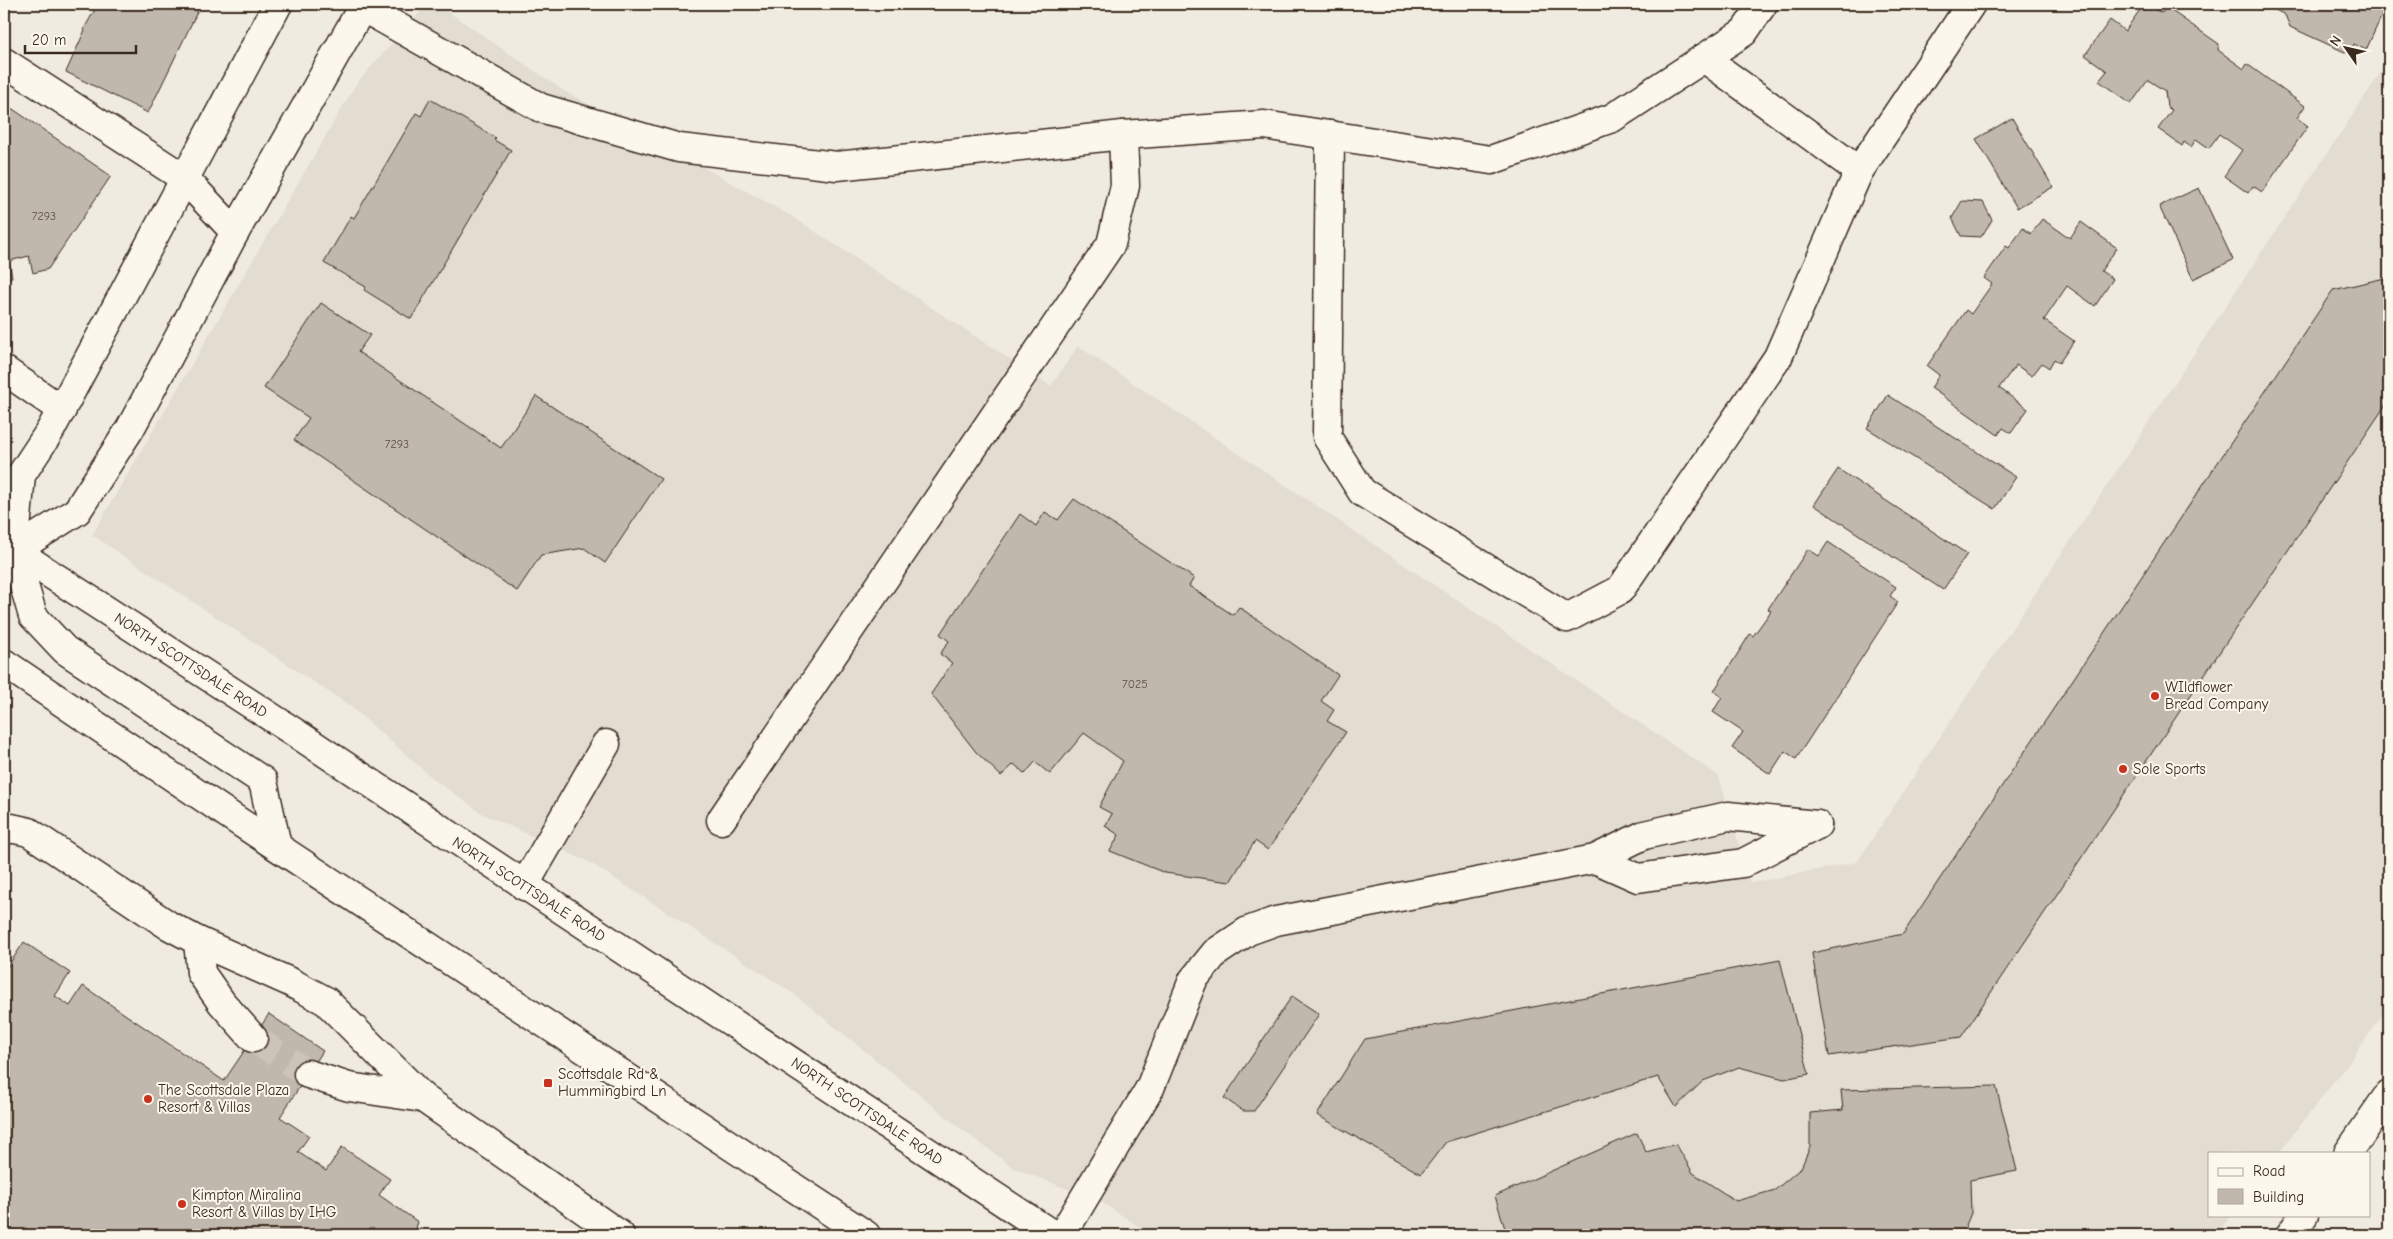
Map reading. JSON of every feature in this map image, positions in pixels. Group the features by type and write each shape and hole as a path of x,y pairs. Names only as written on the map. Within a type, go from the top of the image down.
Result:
{"main road":[{"path":"277,846 263,781 65,650 33,616 7,550 21,475 62,410 278,4"},
{"path":"7,550 76,512 130,430 235,232 363,6 540,108 679,148 837,166 1123,135 1264,125 1491,160 1612,118 1744,32 1763,4"},
{"path":"1330,135 1326,437 1362,492 1566,618 1620,590 1778,357 1859,171 1971,4"},
{"path":"1704,58 1859,171"},
{"path":"4,62 184,178 235,232"},
{"path":"721,820 1111,244 1125,186 1123,135"},
{"path":"4,370 62,410"},
{"name":"NORTH SCOTTSDALE ROAD","path":"7,550 294,732 1052,1235"},
{"path":"4,663 277,846 866,1235"},
{"path":"524,886 606,744"},
{"path":"1062,1235 1150,1088 1193,980 1215,953 1248,931 1276,921 1595,859 1644,835 1728,816 1817,825 1743,863 1638,878 1595,859"},
{"path":"4,831 11,828 29,832 168,925 198,941 290,982 326,1001 422,1098 620,1235"},
{"path":"198,941 201,973 222,1003 253,1038"},
{"path":"308,1074 349,1087 422,1098"},
{"path":"2349,1152 2389,1094"},
{"path":"2290,1235 2303,1216"}],"shaded area":[{"path":"427,4 437,4 561,89 793,217 1051,386 1078,346 1719,776 1750,883 1857,862 2389,60 2389,1006 2353,1057 2280,1152 2208,1152 2208,1216 2230,1216 2216,1235 1152,1235 1103,1203 1014,1168 969,1135 794,994 589,862 483,814 436,781 350,706 92,535 356,84"}],"building":[{"path":"98,4 201,4 148,113 66,72 84,29"},
{"path":"2144,4 2162,13 2166,7 2219,44 2218,50 2244,69 2247,64 2305,106 2297,118 2308,126 2262,192 2253,186 2248,193 2224,176 2242,150 2219,134 2209,148 2196,139 2191,147 2184,142 2182,146 2158,129 2172,110 2167,107 2165,91 2148,80 2131,104 2099,81 2107,71 2085,55 2110,20 2125,31"},
{"path":"2264,4 2387,4 2366,50 2354,44 2349,54 2290,27 2285,15"},
{"path":"430,99 496,138 494,140 511,150 411,319 364,290 366,287 324,263 351,216 354,218 416,113 421,116"},
{"path":"4,103 111,176 48,269 33,273 29,256 9,261 12,277 4,279"},
{"path":"2012,118 2053,187 2017,208 1976,139"},
{"path":"2199,188 2233,260 2193,279 2159,206"},
{"path":"1962,201 1983,202 1992,220 1981,237 1961,236 1952,218"},
{"path":"2042,219 2070,238 2081,222 2117,248 2101,271 2113,279 2095,306 2067,286 2044,320 2074,341 2059,363 2054,359 2049,368 2042,363 2032,376 2016,365 1999,388 2028,409 2011,433 2003,428 1998,435 1931,388 1939,375 1927,366 1966,310 1971,314 1992,284 1984,278 2006,246 2009,248 2023,228 2031,234"},
{"path":"2389,277 2389,400 1961,1037 1829,1056 1812,953 1903,934 2333,290"},
{"path":"321,303 370,335 358,352 501,448 536,396 661,479 605,563 584,548 541,555 517,591 294,440 309,418 264,388"},
{"path":"1888,395 2016,477 1995,509 1867,428"},
{"path":"1838,469 1967,554 1943,590 1814,505"},
{"path":"1074,499 1194,578 1189,586 1233,615 1239,607 1338,675 1321,701 1334,710 1327,721 1346,732 1268,850 1255,841 1230,882 1165,873 1110,851 1119,835 1105,826 1112,814 1099,807 1123,761 1084,733 1050,774 1035,762 1025,774 1014,764 1001,776 976,752 931,694 952,663 940,654 949,641 940,634 1020,514 1036,526 1045,512 1058,520"},
{"path":"1828,542 1896,587 1890,596 1898,602 1796,759 1785,751 1770,774 1732,748 1743,732 1713,712 1722,697 1714,691 1750,634 1753,636 1771,611 1768,609 1808,549 1819,556"},
{"name":"The Scottsdale Plaza Resort & Villas","path":"24,942 70,973 55,996 70,1006 83,986 224,1081 269,1014 323,1051 280,1117 309,1136 298,1152 326,1171 342,1147 390,1179 379,1195 418,1222 414,1234 417,1235 4,1235 4,963 8,966"},
{"path":"1780,960 1809,1074 1784,1079 1739,1067 1703,1081 1676,1107 1658,1077 1446,1142 1421,1174 1317,1115 1365,1039"},
{"path":"1292,996 1319,1014 1254,1111 1243,1111 1224,1098"},
{"path":"1996,1086 2017,1171 1970,1180 1971,1213 1962,1235 1507,1235 1495,1196 1637,1133 1646,1152 1676,1144 1693,1173 1736,1201 1775,1190 1801,1168 1810,1147 1810,1113 1843,1110 1841,1090"}],"tunnel":[{"path":"253,1038 308,1074"}],"place":[{"name":"WIldflower Bread Company","path":"2155,696"},
{"name":"Sole Sports","path":"2123,769"},
{"name":"Scottsdale Rd & Hummingbird Ln","path":"548,1083"},
{"name":"The Scottsdale Plaza Resort & Villas","path":"148,1099"},
{"name":"Kimpton Miralina Resort & Villas by IHG","path":"182,1204"}]}
